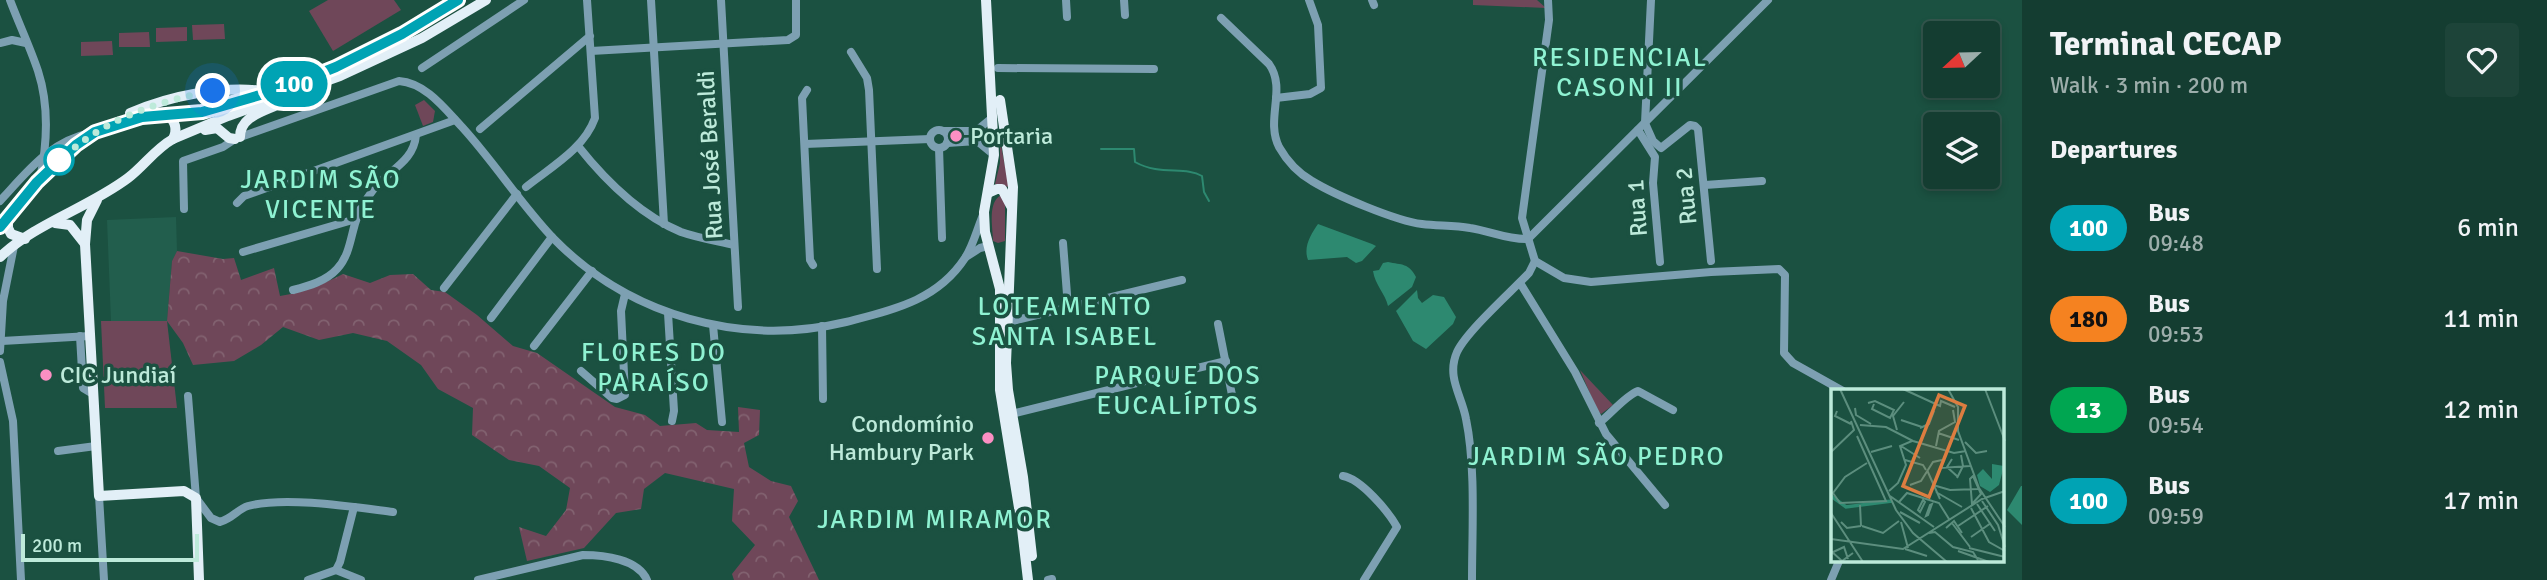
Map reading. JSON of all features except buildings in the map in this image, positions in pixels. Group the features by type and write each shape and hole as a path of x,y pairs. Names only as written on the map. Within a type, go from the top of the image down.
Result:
{"main road":[{"path":"470,10 477,0"},
{"path":"0,257 25,239 128,178 173,139 228,116 340,76 422,38 485,0"},
{"path":"986,0 993,155 984,212 988,246 1000,289 1000,390 1028,580"},
{"path":"993,0 1000,111 1013,187 1006,363 1011,414 1028,513 1034,580"},
{"path":"107,127 142,117 202,112 271,92 336,67 417,26 454,2"},
{"path":"0,227 40,179 76,145 138,110 198,93 231,88 271,92"},
{"path":"192,132 217,128 229,138 238,138 245,122 277,105 287,95"},
{"path":"168,114 175,125 173,139"},
{"path":"988,193 1002,189 1012,209"},
{"path":"98,197 88,220 85,244 85,336 93,394 99,496 184,491 197,498 199,580"},
{"path":"8,218 10,234 25,239"},
{"path":"52,223 70,225 85,244"},
{"path":"988,246 1000,247 1012,239"}],"street":[{"path":"10,0 38,72 45,122 45,154 40,179"},
{"path":"422,68 524,0"},
{"path":"526,187 578,146 591,130 595,118 587,0"},
{"path":"651,0 664,224"},
{"name":"Rua José Beraldi","path":"721,0 737,307"},
{"path":"591,51 788,40 793,38 798,26 796,0"},
{"path":"1066,0 1067,17"},
{"path":"1124,0 1125,15"},
{"path":"1276,98 1310,94 1321,88 1318,25 1309,0"},
{"path":"1548,0 1549,20 1522,218 1535,261 1564,278 1591,282 1779,269 1785,275 1784,353 1793,363 1839,389"},
{"path":"1651,0 1645,123 1657,151"},
{"path":"1221,18 1276,73 1274,134 1279,146 1297,170 1312,181 1402,219 1422,224 1458,226 1515,240 1528,240 1767,0"},
{"path":"480,129 590,36"},
{"path":"0,43 12,40 26,43"},
{"path":"851,52 867,78 877,269"},
{"path":"998,68 1154,69"},
{"path":"184,209 183,161 223,147 238,138 286,123 393,82 405,81 439,103 552,237 592,271 625,294 668,313 713,325 759,330 796,330 881,313 915,302 933,292 949,278 966,257 984,212"},
{"path":"807,90 802,98 810,260 813,265"},
{"path":"930,139 933,145 943,145 976,136 993,117"},
{"path":"237,203 244,196 455,120"},
{"path":"45,122 54,139 65,142"},
{"name":"Rua 2","path":"1657,151 1690,125 1699,130 1711,261"},
{"path":"1638,130 1657,151"},
{"path":"930,139 934,131 976,136 993,155"},
{"path":"942,238 943,145 948,138 943,131"},
{"path":"0,201 45,154 77,136 94,133"},
{"path":"293,290 324,279 341,265 356,219 376,186 408,158 415,145 416,135"},
{"path":"805,144 930,139"},
{"path":"578,146 607,180 664,224 683,232 734,245"},
{"name":"Rua 1","path":"1657,151 1653,183 1660,262"},
{"path":"1705,185 1762,181"},
{"path":"444,288 517,194"},
{"path":"243,252 356,219"},
{"path":"491,317 552,237"},
{"path":"1063,243 1068,307"},
{"path":"0,351 3,301 14,246"},
{"path":"966,257 988,246"},
{"path":"1472,580 1467,421 1457,392 1453,367 1462,344 1529,273 1535,261"},
{"path":"534,346 592,271"},
{"path":"1008,322 1182,280"},
{"path":"1520,283 1575,372 1599,423 1665,505"},
{"path":"581,371 612,398 625,395 621,311 625,294"},
{"path":"668,313 674,411 672,421"},
{"path":"1218,324 1232,395"},
{"path":"713,325 722,422"},
{"path":"822,326 823,399"},
{"path":"2,341 85,336"},
{"path":"1011,414 1226,361"},
{"path":"0,362 13,421 20,580"},
{"path":"1599,423 1614,412 1631,393 1638,391 1673,410"},
{"path":"188,396 197,498 211,518 220,522 233,518 242,508 251,505 298,502 393,512"},
{"path":"58,451 96,446"},
{"path":"1343,476 1351,477 1362,485 1397,527 1364,580"},
{"path":"99,496 104,580"},
{"path":"308,580 335,570 340,562 354,507"},
{"path":"478,580 583,555 595,555 632,564 644,573 647,580"},
{"path":"1831,580 1839,562"},
{"path":"335,570 361,580"}],"shaded area":[{"path":"176,217 177,251 172,261 167,321 111,321 107,220"},
{"path":"1318,224 1376,246 1362,261 1356,263 1347,257 1308,260 1307,246"},
{"path":"1383,263 1408,267 1416,277 1412,287 1388,306 1373,271 1379,270"},
{"path":"1417,290 1422,303 1433,295 1444,297 1456,317 1453,324 1426,349 1413,341 1396,311"},
{"path":"2022,486 2022,525 2007,510"}],"green space":[{"path":"328,0 394,0 401,10 333,51 309,11"},
{"path":"1473,0 1537,0 1546,8 1473,5"},
{"path":"224,24 225,39 193,40 192,25"},
{"path":"187,27 187,41 156,42 156,28"},
{"path":"149,32 150,47 119,47 119,33"},
{"path":"112,41 113,55 81,56 81,42"},
{"path":"424,100 435,111 433,122 423,126 415,105"},
{"path":"1000,140 1009,187 995,184 1000,163"},
{"path":"1001,195 1005,203 1005,241 998,243 993,241 992,216 994,204"},
{"path":"177,251 223,259 234,258 241,280 274,268 280,296 312,288 343,274 370,283 390,275 413,274 431,290 445,292 477,315 513,346 537,353 615,407 645,415 660,426 696,423 707,430 739,432 738,407 760,410 759,435 744,443 749,467 771,481 791,486 798,501 789,517 819,580 734,580 732,574 755,545 732,521 734,489 665,473 644,489 641,509 616,513 584,548 527,561 519,527 546,536 566,510 570,488 539,466 509,460 472,435 473,408 438,389 421,365 387,341 353,333 319,340 283,327 261,345 234,361 193,365 183,343 167,321 172,261"},
{"path":"101,321 167,321 177,408 105,408"},
{"path":"1580,370 1613,405 1601,414 1597,410"}],"waterway":[{"path":"1101,149 1134,149 1135,162 1144,166 1202,176 1204,192 1209,201"}],"bus line":[{"name":"100","path":"0,227 37,182 76,145 95,132 142,117 202,112 284,88 336,67 402,34 458,0"}],"place":[{"name":"Portaria","path":"956,136"},
{"name":"CIC Jundiaí","path":"46,375"},
{"name":"Condomínio Hambury Park","path":"988,438"}],"district":[{"name":"RESIDENCIAL CASONI II","path":"1620,72"},
{"name":"JARDIM SÃO VICENTE","path":"321,194"},
{"name":"LOTEAMENTO SANTA ISABEL","path":"1065,321"},
{"name":"FLORES DO PARAÍSO","path":"654,367"},
{"name":"PARQUE DOS EUCALÍPTOS","path":"1178,390"},
{"name":"JARDIM SÃO PEDRO","path":"1597,456"},
{"name":"JARDIM MIRAMOR","path":"935,519"}],"route":[{"path":"59,160 58,162 84,139 122,117 138,110 213,91"}]}
